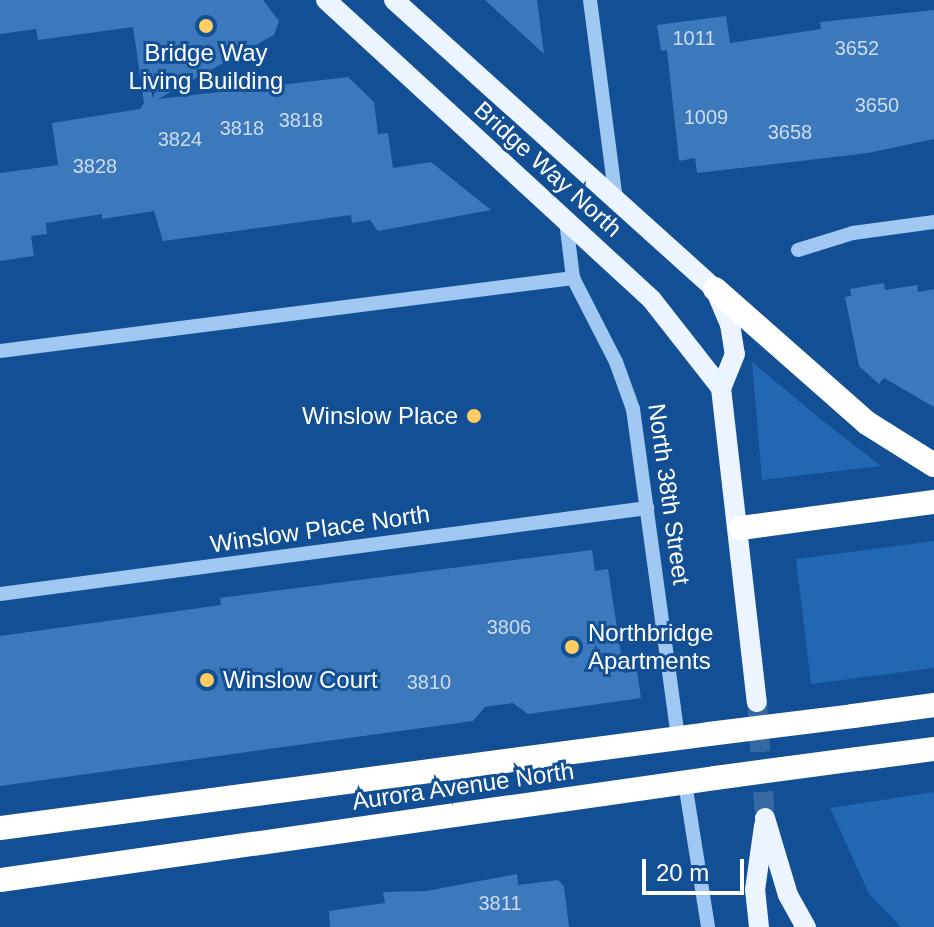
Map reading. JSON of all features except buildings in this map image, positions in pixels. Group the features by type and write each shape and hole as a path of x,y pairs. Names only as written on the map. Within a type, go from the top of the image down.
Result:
{"highway":[{"path":"715,289 867,423 934,465"},
{"path":"741,528 934,502"},
{"name":"Aurora Avenue North","path":"0,828 934,705"},
{"name":"Aurora Avenue North","path":"0,880 934,749"}],"main road":[{"name":"Bridge Way North","path":"326,0 672,320 721,388"},
{"name":"Bridge Way North","path":"394,0 715,289"},
{"path":"715,289 730,324 735,354 721,388 741,528 757,702"},
{"path":"759,927 755,890 765,818 788,895 806,927"}],"street":[{"path":"590,0 616,200"},
{"name":"North 38th Street","path":"566,221 573,278 616,362 633,409 678,738"},
{"path":"798,250 853,233 934,222"},
{"path":"0,351 573,278"},
{"name":"Winslow Place North","path":"0,594 647,508"},
{"path":"685,783 708,927"}],"shaded area":[{"path":"752,362 818,417 881,466 762,480"},
{"path":"934,541 934,668 811,684 796,559"},
{"path":"934,792 934,927 901,927 869,894 830,808"}],"tunnel":[{"path":"757,702 765,818"}],"place":[{"name":"Bridge Way Living Building","path":"206,26"},
{"name":"Winslow Place","path":"474,416"},
{"name":"Northbridge Apartments","path":"572,647"},
{"name":"Winslow Court","path":"207,680"}]}
